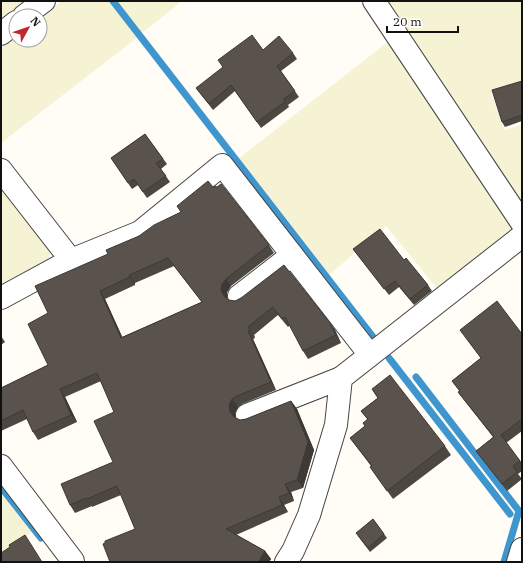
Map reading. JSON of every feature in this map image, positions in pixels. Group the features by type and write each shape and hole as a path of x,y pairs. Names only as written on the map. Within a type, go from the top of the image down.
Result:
{"street":[{"path":"35,8 44,1"},
{"path":"374,1 522,223"},
{"path":"1,298 71,260 140,232 222,165 370,355"},
{"path":"1,170 71,260"},
{"path":"247,415 341,378 522,236"},
{"path":"239,296 292,255"},
{"path":"294,558 336,425 341,378"},
{"path":"1,466 73,562"},
{"path":"518,562 522,549"}],"shaded area":[{"path":"1,1 27,1 18,8 8,8 8,16 1,21"},
{"path":"62,1 110,1 138,37 1,143 1,48 8,43 8,48 48,48 48,12"},
{"path":"115,1 182,1 141,34"},
{"path":"385,1 522,1 522,82 491,93 505,130 522,124 522,204"},
{"path":"389,41 512,223 510,234 439,291 386,226 328,276 238,159"},
{"path":"1,184 51,249 47,265 1,289"},
{"path":"1,491 33,531 1,556"}],"building":[{"path":"252,35 263,50 279,36 293,53 277,66 295,91 284,99 285,102 257,122 231,85 209,104 196,88 223,67 218,60"},
{"path":"522,81 522,115 502,122 492,90"},
{"path":"145,134 163,159 156,163 166,176 143,192 134,179 128,183 111,158"},
{"path":"208,181 213,187 217,187 221,184 269,245 226,279 222,284 221,290 224,296 229,300 235,301 241,298 284,265 330,323 336,335 303,351 285,317 282,319 273,307 248,327 250,330 248,331 271,382 232,399 229,405 230,412 234,417 240,420 246,419 291,401 308,442 297,480 285,484 289,493 279,497 282,505 226,529 265,551 259,561 261,562 110,562 103,544 105,541 135,529 117,486 70,505 61,484 113,462 94,421 114,412 97,373 60,389 71,415 33,432 23,410 1,421 1,388 48,365 28,324 48,313 35,286 108,254 106,250 139,236 154,225 181,212 177,206","holes":["168,258 202,302 121,338 100,291 130,277 129,275"]},
{"path":"380,229 404,260 406,258 428,285 410,299 395,281 384,289 353,249"},
{"path":"497,301 522,334 522,419 501,435 520,461 513,466 517,472 502,484 476,451 494,437 458,392 460,391 452,381 481,358 460,330"},
{"path":"390,375 445,446 387,491 370,467 372,466 350,438 365,426 363,423 368,419 361,411 378,398 372,389"},
{"path":"373,519 384,534 368,548 356,533"},
{"path":"25,535 42,562 1,562 1,553 10,547 9,545"}],"waterway":[{"path":"113,1 373,337"},
{"path":"389,358 510,514"},
{"path":"416,377 519,511 504,562"},
{"path":"1,487 41,538"}]}
